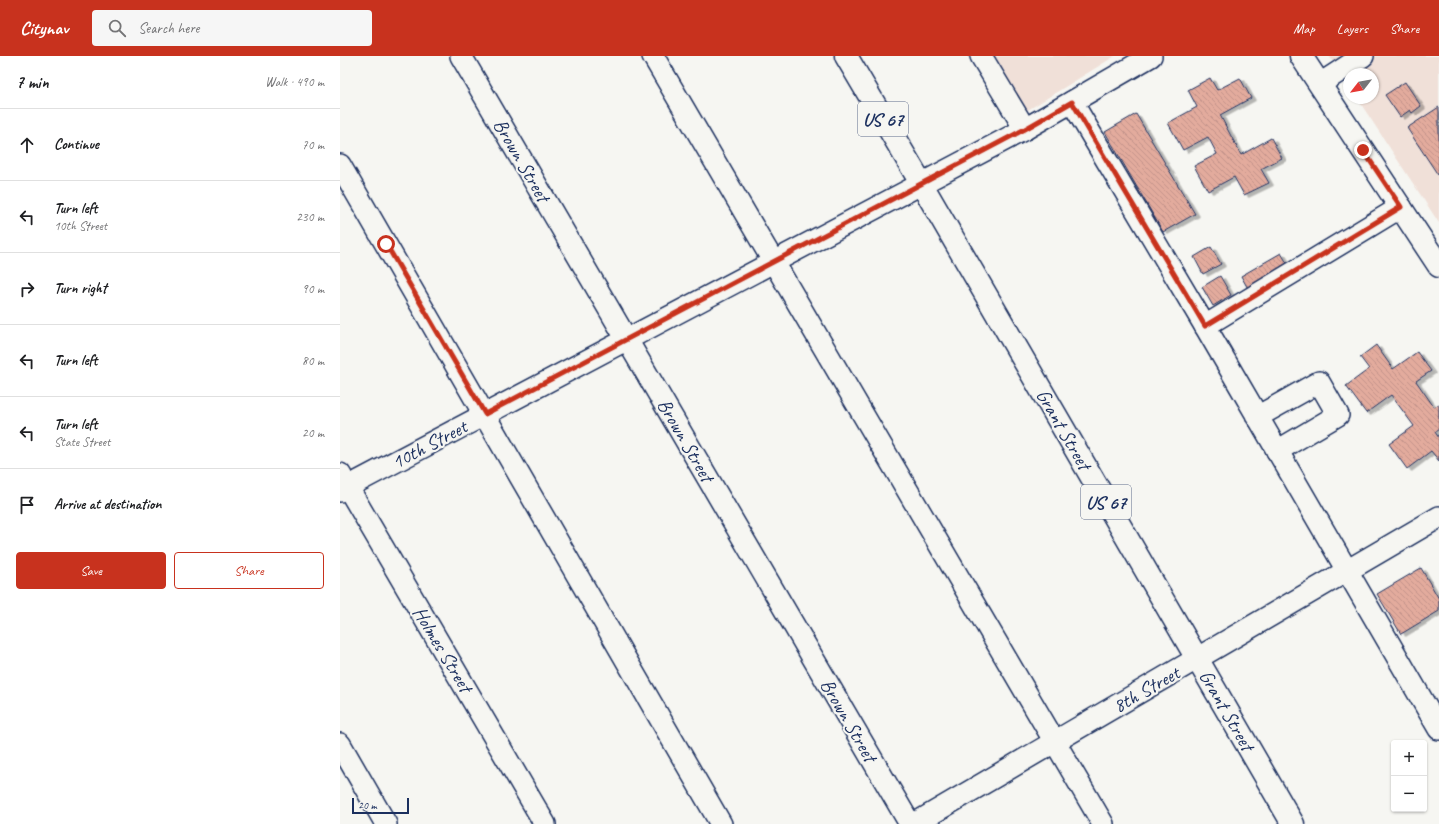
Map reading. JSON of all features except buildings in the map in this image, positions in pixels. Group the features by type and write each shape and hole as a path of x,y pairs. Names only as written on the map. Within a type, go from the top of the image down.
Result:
{"main road":[{"name":"Grant Street","path":"846,56 1293,823"},
{"path":"1301,56 1439,266"}],"street":[{"name":"Brown Street","path":"461,56 910,824"},
{"path":"653,56 1103,824"},
{"path":"981,56 1025,129"},
{"name":"10th Street","path":"343,484 485,414 1025,129 1151,56"},
{"path":"1320,84 1351,59"},
{"path":"1072,102 1205,326 1439,729"},
{"path":"340,165 721,824"},
{"path":"1205,326 1401,207"},
{"path":"1258,417 1318,382 1338,415 1277,451"},
{"name":"Holmes Street","path":"343,484 545,824"},
{"name":"8th Street","path":"914,824 1439,517"},
{"path":"340,744 386,824"}],"shaded area":[{"path":"989,56 1115,56 1023,113"},
{"path":"1329,56 1439,56 1439,223 1361,104 1379,104 1379,68 1343,68 1343,76"}],"route":[{"path":"386,244 485,414 1025,129 1072,102 1205,326 1401,207 1363,150"}]}
